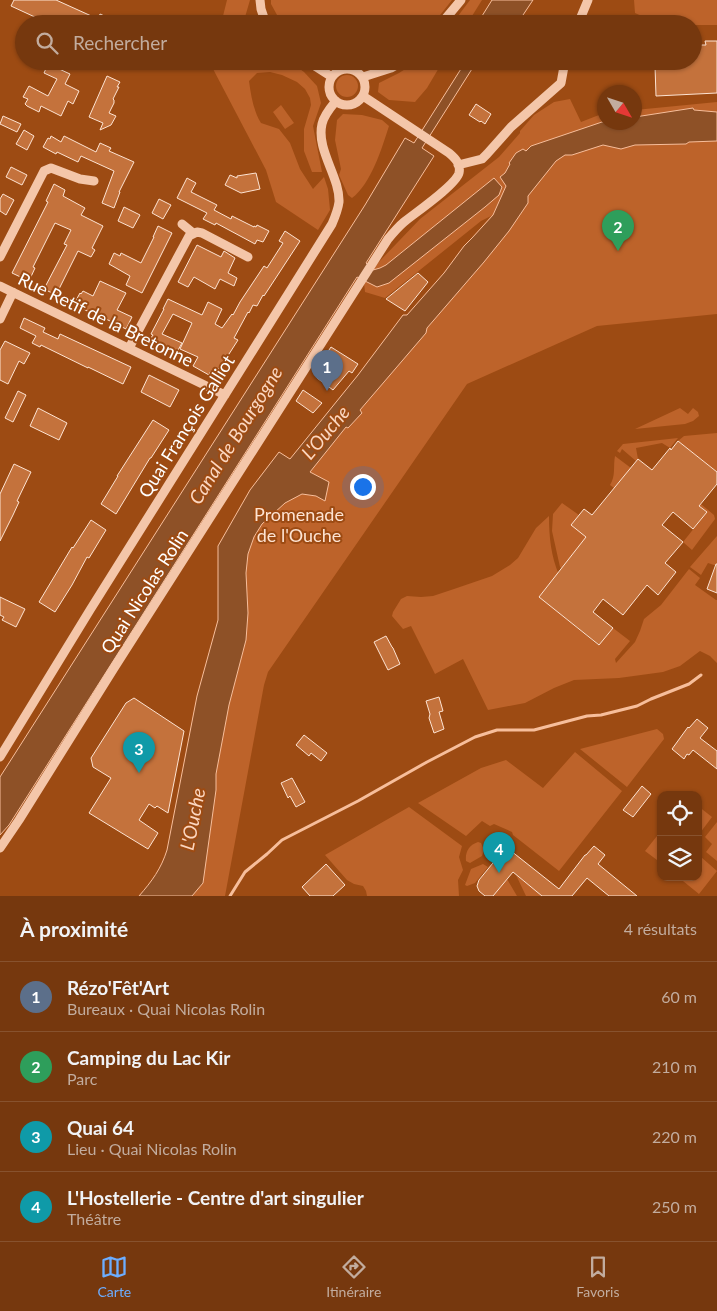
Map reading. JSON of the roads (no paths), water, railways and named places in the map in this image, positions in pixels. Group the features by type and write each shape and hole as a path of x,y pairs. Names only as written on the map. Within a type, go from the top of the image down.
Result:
{"street":[{"path":"260,0 263,15"},
{"path":"448,15 461,0"},
{"path":"582,15 588,0"},
{"path":"321,70 332,77"},
{"path":"341,70 332,77 329,89 336,100 344,105 356,103 363,96 365,82 359,73 353,70"},
{"path":"363,77 385,70"},
{"path":"363,96 442,147 458,165 482,159 511,126 561,83 563,70"},
{"name":"Quai François Galliot","path":"0,757 332,224 339,201 336,183 322,138 322,123 336,100"},
{"name":"Quai Nicolas Rolin","path":"0,848 388,239 402,224 456,179 459,172 458,165"},
{"path":"0,257 44,171 52,168 80,179 94,181"},
{"path":"182,224 193,233"},
{"path":"129,348 186,240 193,233 202,233 248,257"},
{"name":"Rue Retif de la Bretonne","path":"0,286 225,395"},
{"path":"0,319 13,292"}],"water":[{"path":"492,0 533,0 523,15 483,15"},
{"name":"Canal de Bourgogne","path":"460,70 471,70 422,148 434,156 366,263 373,270 386,265 494,178 502,187 499,195 389,283 377,287 357,277 9,825 0,835 0,777 365,205 405,138 414,143"},
{"name":"L'Ouche","path":"693,108 694,110 717,112 717,141 635,145 621,149 603,145 572,155 565,155 556,161 528,196 528,203 509,231 360,410 362,413 348,428 346,427 310,472 329,482 325,501 316,496 302,494 285,503 262,524 254,537 248,554 246,573 248,613 246,640 229,705 216,774 216,790 203,883 192,896 139,896 156,874 167,850 197,696 218,620 218,546 250,490 279,452 290,459 358,375 403,315 407,315 444,273 464,246 493,215 506,186 500,177 505,173 516,153 523,149 526,151 531,146 597,124 597,130 642,130 642,116"}],"waterway":[{"path":"230,896 245,872 282,840 475,737 497,730 534,730 587,716 601,715 637,706 689,684 701,675"}],"place":[{"name":"Camping du Lac Kir","path":"618,251"},
{"name":"Rézo'Fêt'Art","path":"327,391"},
{"name":"Quai 64","path":"139,773"},
{"name":"L'Hostellerie - Centre d'art singulier","path":"499,873"}],"park label":[{"name":"Promenade de l'Ouche","path":"299,524"}]}
